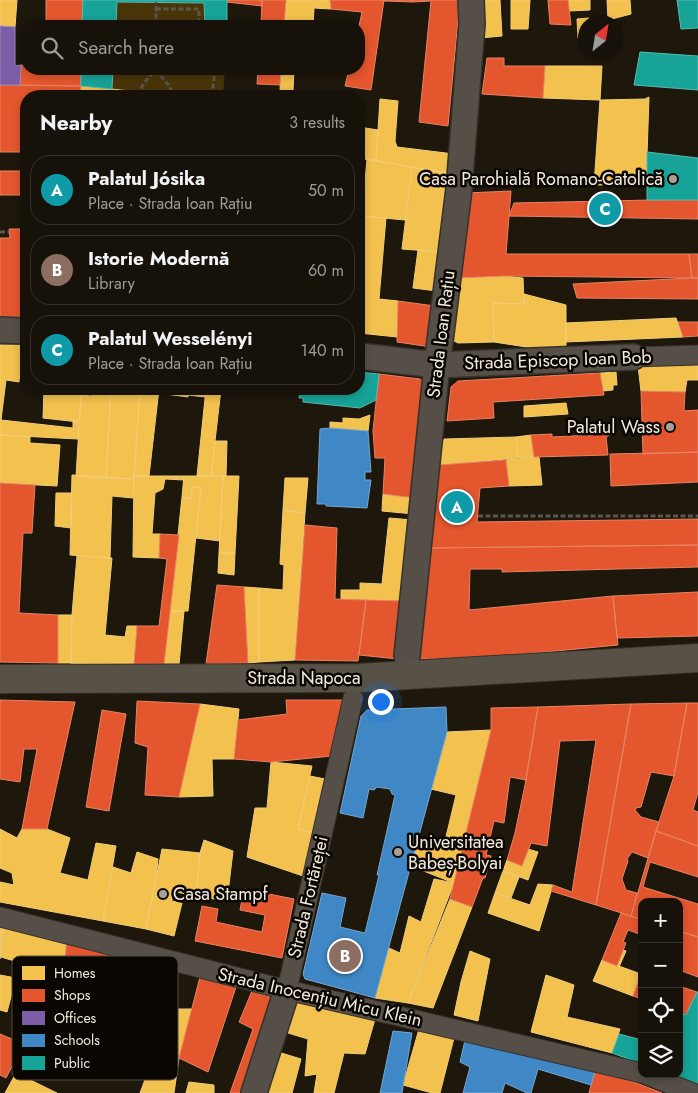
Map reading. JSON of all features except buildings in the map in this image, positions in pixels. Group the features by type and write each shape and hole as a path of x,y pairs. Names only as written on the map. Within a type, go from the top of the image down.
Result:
{"main road":[{"name":"Strada Napoca","path":"0,679 358,678 698,658"}],"street":[{"name":"Strada Ioan Rațiu","path":"406,662 437,365 459,189 472,24 471,0"},
{"path":"0,330 20,331"},
{"name":"Strada Episcop Ioan Bob","path":"365,357 437,365 698,355"},
{"name":"Strada Fortăreței","path":"254,1093 287,990 354,698"},
{"name":"Strada Inocențiu Micu Klein","path":"0,917 153,956"},
{"name":"Strada Inocențiu Micu Klein","path":"178,962 638,1073"},
{"name":"Strada Inocențiu Micu Klein","path":"654,1078 693,1093"}],"path":[{"path":"156,2 156,20"},
{"path":"156,9 199,9 199,20"},
{"path":"140,90 150,75"},
{"path":"160,75 169,84 172,90"},
{"path":"213,90 214,75"},
{"path":"0,232 9,232"},
{"path":"478,516 698,516"}],"shaded area":[{"path":"117,2 204,3 205,20 116,20"},
{"path":"113,75 225,75 223,90 112,89"}],"place":[{"name":"Casa Parohială Romano-Catolică","path":"673,179"},
{"name":"Palatul Wesselényi","path":"605,209"},
{"name":"Palatul Wass","path":"670,427"},
{"name":"Palatul Jósika","path":"457,507"},
{"name":"Universitatea Babeș-Bolyai","path":"398,852"},
{"name":"Casa Stampf","path":"163,894"},
{"name":"Istorie Modernă","path":"345,956"}]}
